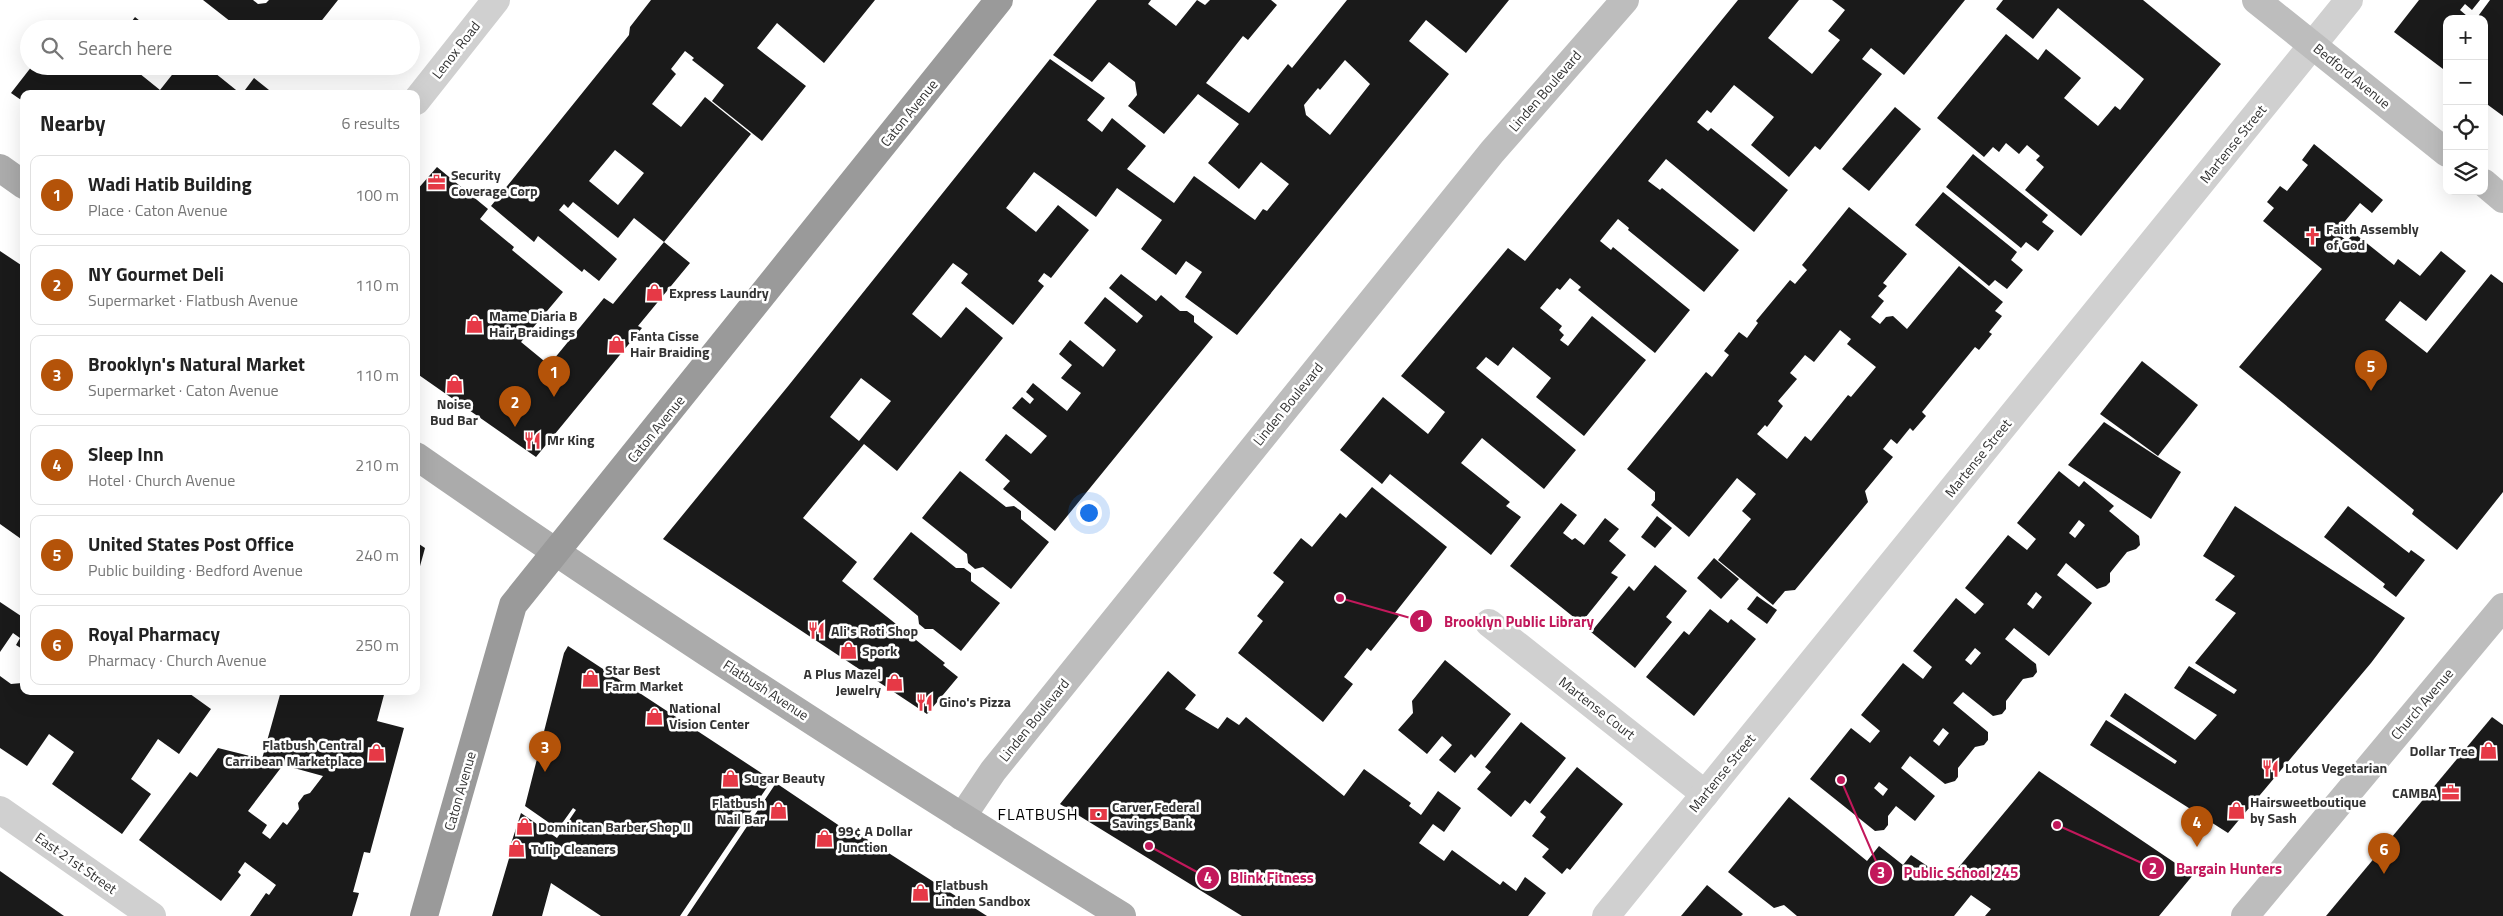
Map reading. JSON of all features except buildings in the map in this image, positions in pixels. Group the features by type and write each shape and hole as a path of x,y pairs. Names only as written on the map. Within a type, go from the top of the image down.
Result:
{"highway":[{"name":"Caton Avenue","path":"424,916 514,605 999,0"}],"main road":[{"name":"Linden Boulevard","path":"962,817 993,771 1492,152 1625,0"},
{"name":"Bedford Avenue","path":"2256,0 2443,150"},
{"path":"0,168 20,182"},
{"path":"2488,187 2503,199"},
{"name":"Flatbush Avenue","path":"420,459 555,554 962,817 1122,916"},
{"name":"Church Avenue","path":"2245,916 2503,607"}],"street":[{"name":"Lenox Road","path":"420,96 496,0"},
{"name":"Martense Street","path":"1606,916 2349,0"},
{"name":"Martense Court","path":"1489,623 1705,794"},
{"name":"East 21st Street","path":"0,810 152,916"}],"place":[{"name":"Security Coverage Corp","path":"437,183"},
{"name":"Faith Assembly of God","path":"2312,237"},
{"name":"Express Laundry","path":"655,293"},
{"name":"Mame Diaria B Hair Braidings","path":"475,324"},
{"name":"Fanta Cisse Hair Braiding","path":"616,344"},
{"name":"Noise Bud Bar","path":"454,384"},
{"name":"United States Post Office","path":"2371,391"},
{"name":"Wadi Hatib Building","path":"554,397"},
{"name":"NY Gourmet Deli","path":"515,427"},
{"name":"Mr King","path":"533,440"},
{"name":"Brooklyn Public Library","path":"1340,598"},
{"name":"Ali's Roti Shop","path":"817,631"},
{"name":"Spork","path":"848,651"},
{"name":"Star Best Farm Market","path":"591,678"},
{"name":"A Plus Mazel Jewelry","path":"895,682"},
{"name":"Gino's Pizza","path":"925,702"},
{"name":"National Vision Center","path":"655,716"},
{"name":"Dollar Tree","path":"2489,751"},
{"name":"Flatbush Central Carribean Marketplace","path":"376,753"},
{"name":"Lotus Vegetarian","path":"2271,768"},
{"name":"Brooklyn's Natural Market","path":"545,772"},
{"name":"Sugar Beauty","path":"730,778"},
{"name":"Public School 245","path":"1841,780"},
{"name":"CAMBA","path":"2451,793"},
{"name":"Hairsweetboutique by Sash","path":"2236,810"},
{"name":"Flatbush Nail Bar","path":"779,811"},
{"name":"Carver Federal Savings Bank","path":"1098,815"},
{"name":"Bargain Hunters","path":"2057,825"},
{"name":"Dominican Barber Shop II","path":"524,827"},
{"name":"99¢ A Dollar Junction","path":"824,839"},
{"name":"Blink Fitness","path":"1149,846"},
{"name":"Sleep Inn","path":"2197,847"},
{"name":"Tulip Cleaners","path":"517,849"},
{"name":"Royal Pharmacy","path":"2384,874"},
{"name":"Flatbush Linden Sandbox","path":"921,893"}],"district":[{"name":"FLATBUSH","path":"1038,814"}]}
